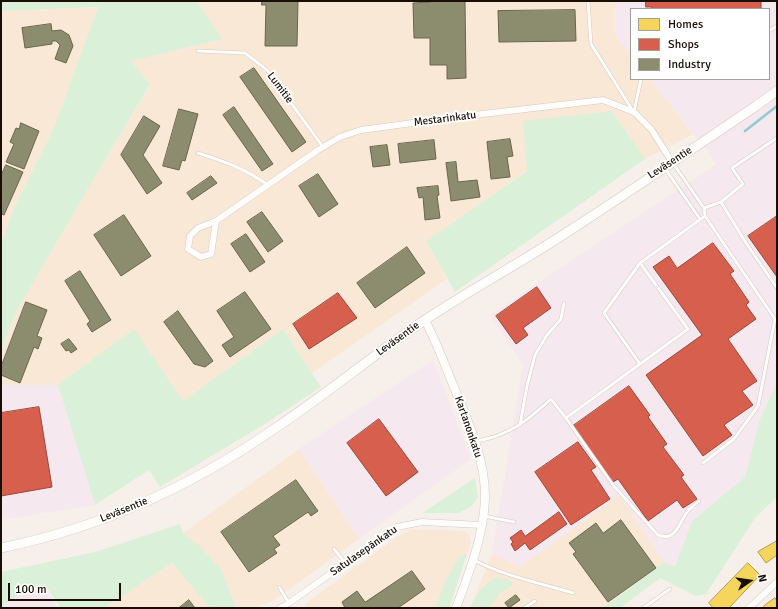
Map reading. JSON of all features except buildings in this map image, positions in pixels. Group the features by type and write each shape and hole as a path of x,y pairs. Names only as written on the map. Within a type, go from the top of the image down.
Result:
{"main road":[{"name":"Leväsentie","path":"1,548 51,536 126,511 201,475 271,431 425,320 571,230 777,91"}],"street":[{"name":"Mestarinkatu","path":"216,221 210,254 201,257 188,249 190,236 198,228 216,221 323,147 340,137 361,130 571,102 603,100 634,112 651,129 672,162"},
{"name":"Kartanonkatu","path":"425,320 438,345 475,442 482,469 485,500 482,525 474,560 456,608"},
{"name":"Satulasepänkatu","path":"280,608 346,564 397,526 422,522 482,525"},
{"path":"749,608 777,582"}],"lane":[{"path":"588,1 591,44 634,112"},
{"name":"Lumitie","path":"198,51 245,53 267,70 323,147"},
{"path":"634,112 641,80"},
{"path":"704,208 721,202 743,184 732,168 777,138"},
{"path":"198,153 231,164 253,175 268,185"},
{"path":"672,162 704,208 705,216 775,319 758,406 734,439 703,463"},
{"path":"664,167 700,219"},
{"path":"721,202 746,243 777,288"},
{"path":"640,364 604,313 640,263 705,216"},
{"path":"566,418 688,329 640,263"},
{"path":"520,425 527,386 535,355 547,335 561,319 564,303"},
{"path":"475,442 508,432 528,420 551,399 613,485 658,535 664,538 670,536 676,531 687,512 699,501"},
{"path":"483,516 514,522"},
{"path":"334,549 346,564"},
{"path":"474,560 484,565 573,593"},
{"path":"278,587 289,603"},
{"path":"643,608 670,589"},
{"path":"524,608 534,601"}],"shaded area":[{"path":"197,1 616,1 615,35 630,54 630,80 651,80 693,134 645,159 612,111 426,241 447,279 312,373 283,329 183,401 134,330 58,385 1,385 1,351 16,312 150,86 130,61 221,39"},
{"path":"616,1 777,1 777,382 760,419 745,477 692,521 675,568 664,562 619,495 520,567 492,554 523,365 490,315 717,164 651,80 770,80 770,8 630,8 630,54 615,35"},
{"path":"98,7 53,130 14,208 1,244 1,11"},
{"path":"433,360 471,459 359,539 299,449"},
{"path":"1,385 58,385 95,505 1,520"},
{"path":"299,449 359,539 273,601 255,608 236,608 222,571 183,533"},
{"path":"619,495 664,562 603,608 470,608 492,554 520,567"},
{"path":"411,529 465,531 469,534 471,543 467,554 460,556 445,581 435,608 307,608 305,604 401,534"},
{"path":"172,563 210,608 104,608"},
{"path":"45,588 58,608 2,608 22,594"}],"green space":[{"path":"1,1 197,1 222,39 131,61 150,85 16,312 1,351 1,244 14,208 53,130 98,7 1,11"},
{"path":"612,111 645,159 455,292 426,241 527,171 523,121"},
{"path":"134,329 183,401 283,329 321,387 268,422 160,487 149,470 95,505 58,385"},
{"path":"777,382 777,497 755,518 706,594 696,596 660,578 620,608 603,608 664,562 675,567 692,521 745,477 760,419"},
{"path":"475,478 478,497 472,506 459,513 422,513"},
{"path":"180,524 183,533 201,547 222,571 236,608 210,608 172,563 104,608 61,608 45,585 23,592 1,608 1,572 95,552"},
{"path":"467,554 449,608 435,608 445,581 460,556"},
{"path":"497,577 514,582 509,588 500,593 489,608 470,608 481,590"}],"waterway":[{"path":"745,131 777,106"}]}
